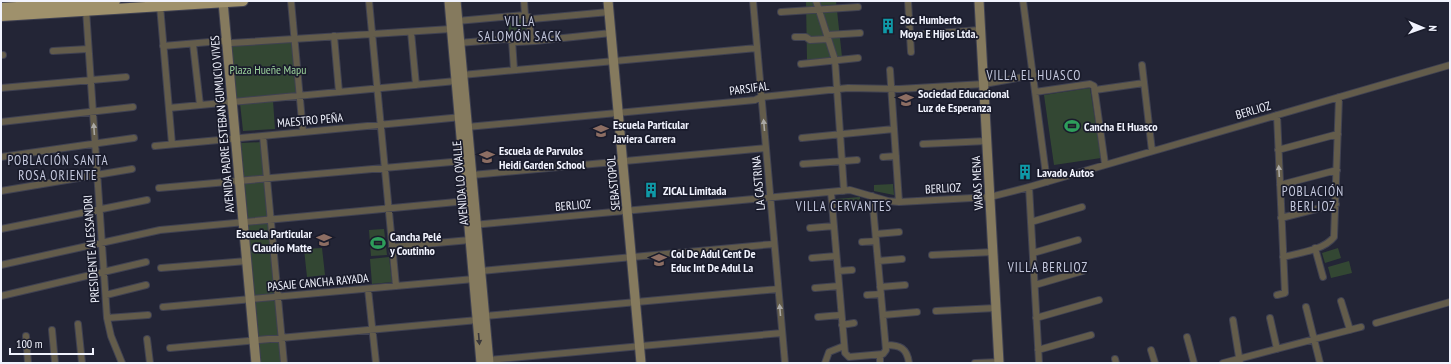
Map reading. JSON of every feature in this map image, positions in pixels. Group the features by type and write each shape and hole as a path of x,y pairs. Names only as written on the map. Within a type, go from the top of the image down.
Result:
{"main road":[{"path":"1,8 115,1"},
{"path":"1,16 243,1"}],"street":[{"path":"291,1 302,132"},
{"path":"369,1 396,286"},
{"name":"AVENIDA LO OVALLE","path":"449,1 451,29 459,78 463,117 463,160 467,201 481,271 481,318"},
{"name":"AVENIDA LO OVALLE","path":"456,1 459,43 459,78"},
{"path":"524,1 531,40"},
{"name":"SEBASTOPOL","path":"608,1 641,363"},
{"name":"LA CASTRINA","path":"753,1 785,363"},
{"path":"816,1 835,60 844,191"},
{"path":"908,1 911,52"},
{"name":"VARAS MENA","path":"979,1 999,362"},
{"path":"1023,1 1047,182"},
{"name":"AVENIDA PADRE ESTEBAN GUMUCIO VIVES","path":"221,2 227,42 256,363"},
{"path":"160,6 172,144"},
{"path":"780,12 858,7"},
{"name":"PRESIDENTE ALESSANDRI","path":"86,10 107,318 111,336 122,363"},
{"path":"457,21 527,16 532,19 609,12"},
{"path":"163,46 451,29"},
{"path":"910,35 980,30"},
{"path":"411,32 416,85"},
{"path":"459,43 506,39 531,40 611,33"},
{"path":"795,37 806,37 810,40 860,33"},
{"path":"334,36 338,92"},
{"path":"512,40 514,70"},
{"path":"193,44 200,105"},
{"path":"169,108 416,85 514,70 757,48"},
{"path":"53,51 88,49"},
{"path":"801,64 858,58"},
{"name":"BERLIOZ","path":"473,225 844,191 856,191 888,201 899,202 990,197 1047,182 1450,65"},
{"path":"1142,66 1152,151"},
{"path":"890,70 899,202"},
{"name":"PARSIFAL","path":"467,127 755,100 761,97 836,89 892,89 984,84 1034,75"},
{"path":"1,88 126,77"},
{"path":"1095,90 1144,83"},
{"path":"1035,92 1090,84 1093,85 1095,90 1105,164"},
{"path":"1283,254 1314,248 1331,241 1335,232 1339,97"},
{"path":"1,122 133,107"},
{"path":"1277,115 1285,293 1277,295"},
{"name":"AVENIDA LO OVALLE","path":"463,117 467,127 472,175 473,225 470,240 486,362"},
{"name":"MAESTRO PEÑA","path":"155,146 463,117"},
{"path":"802,138 894,129"},
{"path":"1278,150 1338,134"},
{"path":"263,136 284,363"},
{"path":"1,157 134,138"},
{"path":"924,144 987,141"},
{"path":"472,175 766,148"},
{"path":"883,157 896,156"},
{"path":"159,188 463,160"},
{"path":"804,164 857,160"},
{"path":"1,191 132,169"},
{"path":"1280,185 1337,170"},
{"path":"1029,187 1039,363"},
{"path":"830,192 844,346 851,358 882,354"},
{"path":"872,196 886,345 880,363"},
{"path":"1,228 147,200"},
{"path":"1,265 160,230 467,201"},
{"path":"1281,218 1336,204"},
{"path":"1031,222 1082,208"},
{"path":"810,228 834,226"},
{"path":"862,242 899,232"},
{"path":"392,247 470,240"},
{"path":"1033,253 1078,240"},
{"path":"481,271 774,244"},
{"path":"1314,248 1323,277"},
{"path":"932,255 993,252"},
{"path":"812,258 836,256"},
{"path":"878,261 902,259"},
{"path":"161,268 247,261"},
{"path":"1,296 146,262"},
{"path":"838,271 852,270"},
{"path":"1034,285 1083,271"},
{"name":"PASAJE CANCHA RAYADA","path":"163,307 474,279"},
{"path":"106,295 146,285"},
{"path":"867,295 881,290 905,285"},
{"path":"815,288 839,286"},
{"path":"368,289 376,363"},
{"path":"170,348 372,330 636,302 778,289"},
{"path":"1036,318 1100,300"},
{"path":"1342,301 1350,330"},
{"path":"1376,323 1450,302"},
{"path":"1306,307 1320,363"},
{"path":"936,311 996,308"},
{"path":"883,315 917,312"},
{"path":"107,318 148,315"},
{"path":"818,317 841,315"},
{"path":"1270,318 1278,349"},
{"path":"1233,320 1240,361"},
{"path":"842,324 854,323"},
{"path":"78,324 82,363"},
{"path":"1223,363 1240,361 1278,349 1361,327"},
{"path":"52,330 55,363"},
{"path":"486,362 640,346 782,334"},
{"path":"1038,350 1091,335"},
{"path":"26,336 28,363"},
{"path":"1187,337 1194,363"},
{"path":"147,339 150,363"},
{"path":"886,345 904,348 908,354 909,363"},
{"path":"825,363 829,352 844,346"},
{"path":"1152,350 1155,363"},
{"path":"975,363 999,362"}],"green space":[{"path":"806,1 814,1 832,58 807,60"},
{"path":"818,1 836,1 842,57 836,57"},
{"path":"522,17 529,22 530,39 516,39 509,36 508,18"},
{"name":"Plaza Hueñe Mapu","path":"292,41 298,93 296,95 236,99 230,47 232,44"},
{"name":"Cancha El Huasco","path":"1090,88 1101,158 1054,165 1044,95"},
{"path":"273,101 275,129 243,131 240,103"},
{"path":"262,142 283,363 261,363 241,143"},
{"path":"893,184 894,195 874,191 874,185"},
{"path":"860,197 861,210 838,212 836,199"},
{"name":"Cancha Pelé y Coutinho","path":"384,229 387,255 371,256 369,230"},
{"path":"322,248 325,275 307,277 304,249"},
{"path":"1338,248 1341,258 1325,263 1322,253"},
{"path":"389,257 392,282 372,284 370,259"},
{"path":"1349,261 1352,273 1331,278 1328,267"}],"place":[{"name":"Soc. Humberto Moya E Hijos Ltda.","path":"888,26"},
{"name":"Sociedad Educacional Luz de Esperanza","path":"906,100"},
{"name":"Cancha El Huasco","path":"1072,126"},
{"name":"Escuela Particular Javiera Carrera","path":"601,131"},
{"name":"Escuela de Parvulos Heidi Garden School","path":"487,157"},
{"name":"Lavado Autos","path":"1025,172"},
{"name":"ZICAL Limitada","path":"651,190"},
{"name":"Escuela Particular Claudio Matte","path":"324,240"},
{"name":"Cancha Pelé y Coutinho","path":"378,243"},
{"name":"Col De Adul Cent De Educ Int De Adul La","path":"659,260"}],"district":[{"name":"VILLA SALOMÓN SACK","path":"520,28"},
{"name":"VILLA EL HUASCO","path":"1034,75"},
{"name":"POBLACIÓN SANTA ROSA ORIENTE","path":"58,168"},
{"name":"POBLACIÓN BERLIOZ","path":"1313,198"},
{"name":"VILLA CERVANTES","path":"844,206"},
{"name":"VILLA BERLIOZ","path":"1048,267"}]}
